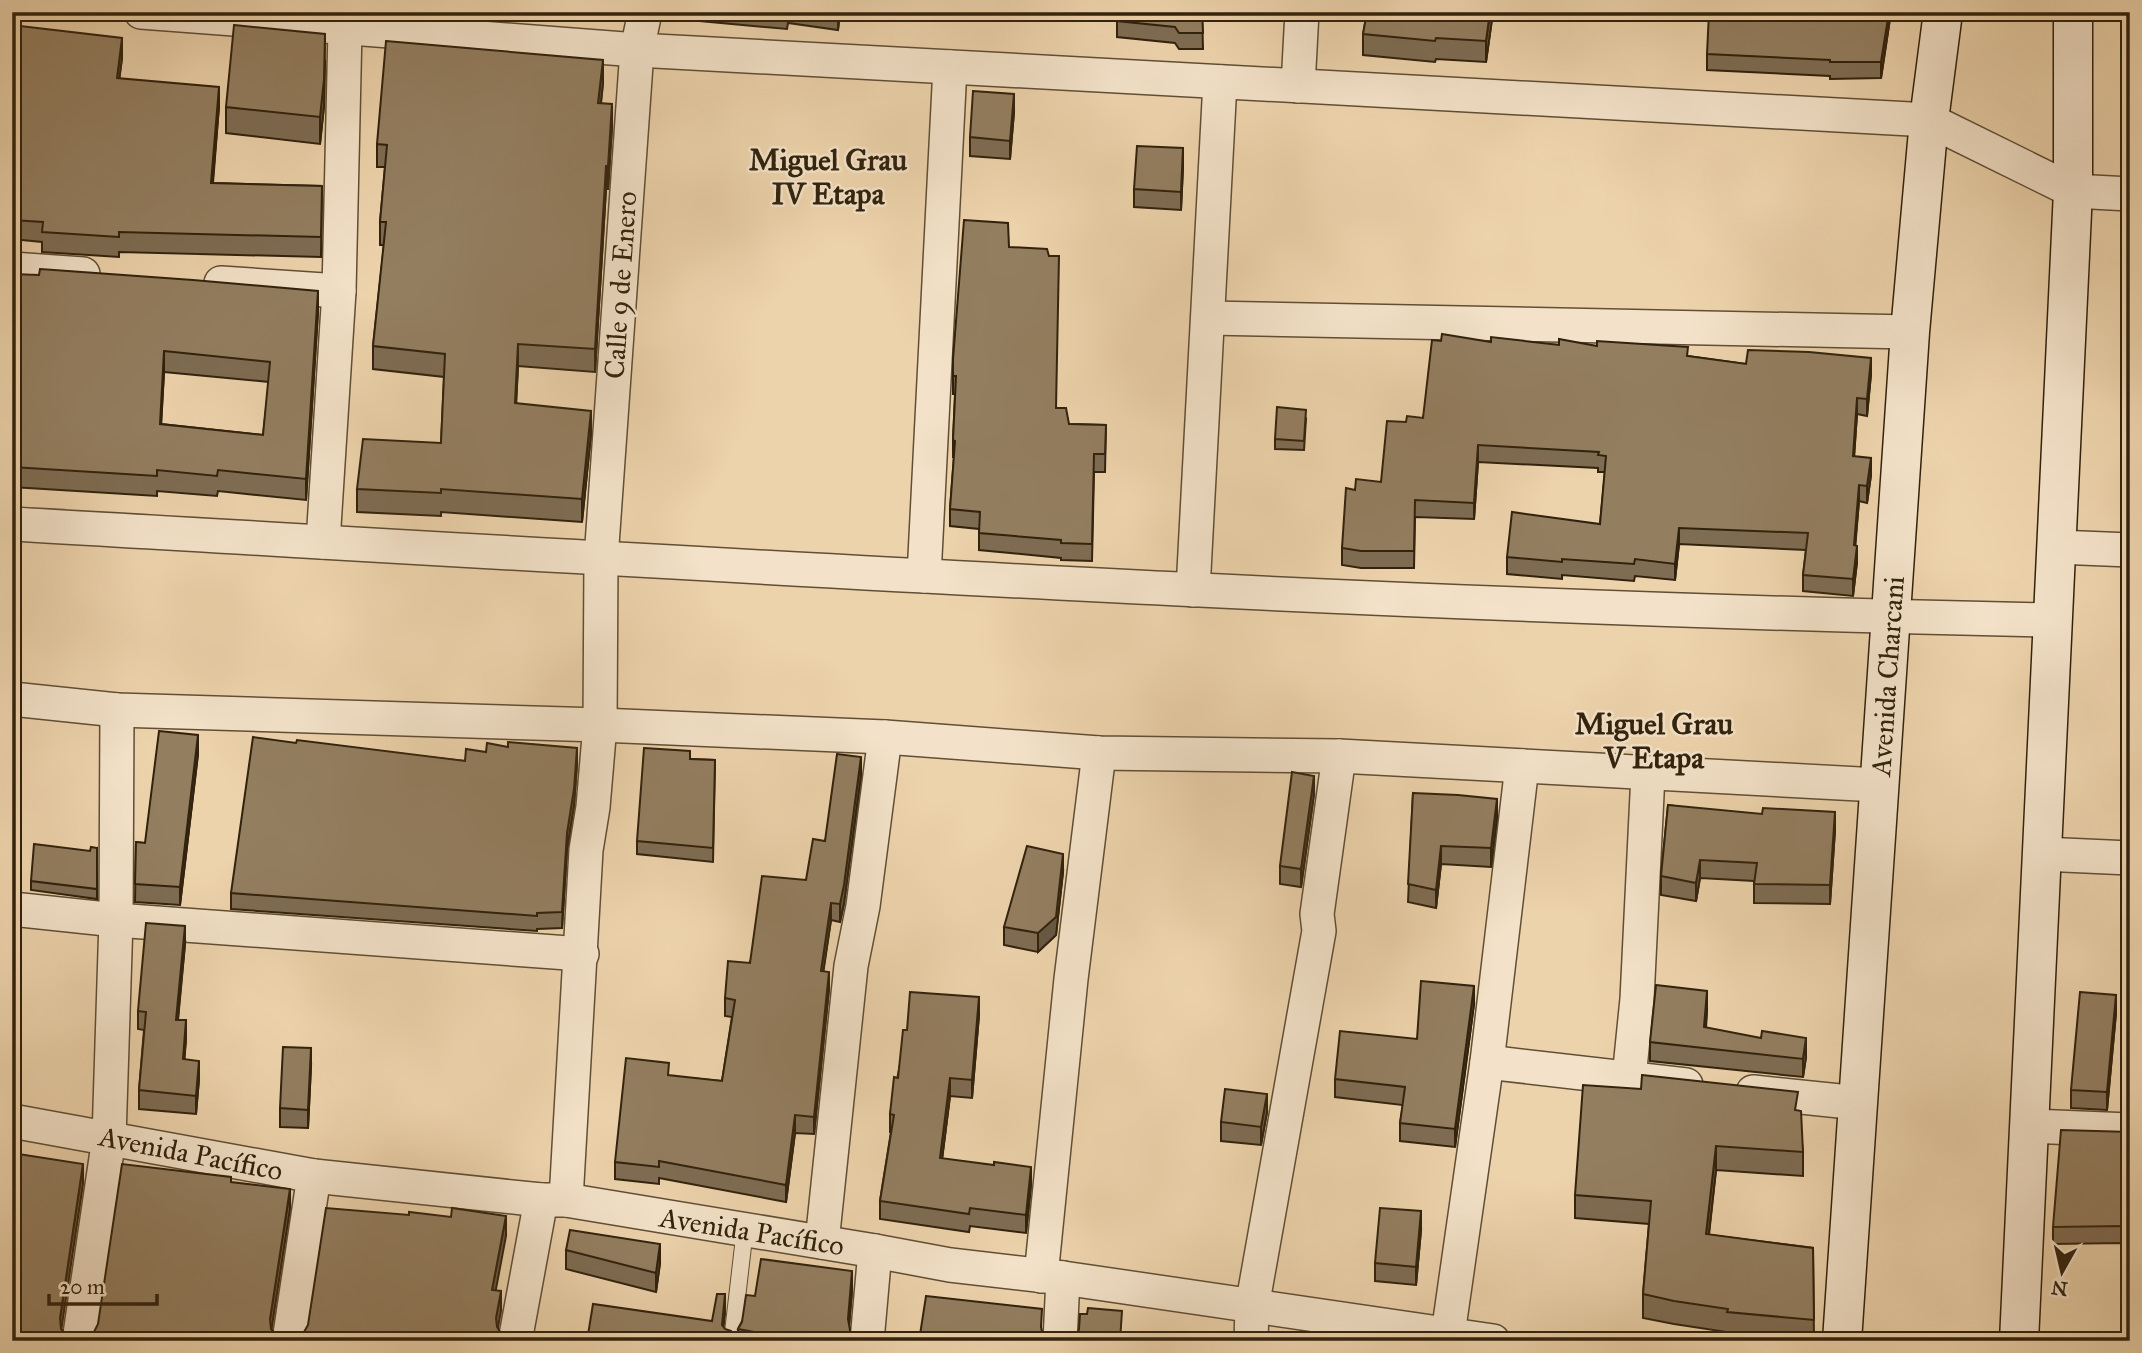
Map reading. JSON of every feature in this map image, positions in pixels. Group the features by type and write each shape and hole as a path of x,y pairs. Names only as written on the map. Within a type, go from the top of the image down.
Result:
{"street":[{"path":"141,12 637,50 1929,120 2073,191 2130,194"},
{"name":"Calle 9 de Enero","path":"515,1341 554,1200 582,954 586,850 593,807 600,725 601,559 637,50 645,12"},
{"path":"1298,86 1301,12"},
{"name":"Avenida Charcani","path":"1842,1341 1910,332 1929,120 1943,12"},
{"path":"2019,1341 2073,191 2073,12"},
{"path":"323,542 339,291 345,29"},
{"path":"924,576 950,67"},
{"path":"1193,590 1220,82"},
{"path":"12,270 108,276"},
{"path":"189,281 339,291"},
{"path":"1208,318 1910,332"},
{"path":"12,524 1193,590 1892,617 2053,620"},
{"path":"2057,547 2130,551"},
{"path":"12,699 117,710 885,737 1099,753 1339,756 1878,785"},
{"path":"79,1341 109,1138 116,920 117,710"},
{"path":"822,1242 851,966 863,906 885,737"},
{"path":"1060,1341 1052,1277 1071,979 1099,753"},
{"path":"1251,1341 1252,1307 1319,931 1317,914 1339,756"},
{"path":"1447,1338 1487,1062 1522,766"},
{"path":"1629,1079 1637,999 1648,774"},
{"path":"2042,854 2130,858"},
{"path":"12,909 116,920 582,954"},
{"path":"1487,1062 1859,1103"},
{"name":"Avenida Pacífico","path":"12,1121 314,1176 554,1200 745,1229 950,1265 1052,1277 1447,1338 1493,1341"},
{"path":"2029,1125 2130,1130"},
{"path":"289,1341 314,1176"},
{"path":"867,1341 875,1251"}],"lane":[{"path":"732,1341 745,1229"}],"building":[{"path":"1118,12 1202,12 1203,33 1179,33 1175,27 1117,21"},
{"path":"1367,12 1490,12 1486,41 1436,38 1435,41 1363,34"},
{"path":"1709,12 1889,12 1881,62 1830,62 1707,54"},
{"path":"234,25 325,34 320,117 226,107"},
{"path":"20,26 122,38 117,78 219,87 211,183 322,186 321,237 119,232 119,237 42,232 43,222 12,220 12,30 20,31"},
{"path":"386,41 603,60 598,103 612,104 595,349 518,344 515,403 591,411 582,499 441,489 441,493 357,489 363,439 441,443 445,354 373,346 386,222 380,222 387,145 377,144"},
{"path":"973,91 1014,94 1010,141 970,137"},
{"path":"1137,146 1183,148 1181,192 1134,189"},
{"path":"964,220 1008,223 1009,247 1047,249 1049,256 1059,256 1056,408 1066,408 1069,424 1106,425 1105,454 1094,454 1092,544 979,533 980,512 950,509 955,441 956,376 953,376 953,359"},
{"path":"40,269 318,291 306,479 218,470 217,476 157,470 157,476 12,467 12,274 39,275","holes":["164,351 270,362 263,435 160,424"]},
{"path":"1442,334 1491,342 1491,337 1559,345 1559,339 1597,346 1597,341 1688,347 1687,356 1746,364 1748,350 1871,358 1867,399 1857,398 1853,456 1871,458 1867,486 1859,485 1853,579 1803,575 1808,533 1679,528 1675,564 1635,559 1634,564 1507,557 1512,512 1600,524 1606,456 1598,455 1599,452 1478,445 1474,503 1415,500 1414,551 1361,551 1342,548 1346,488 1355,490 1356,479 1381,482 1387,421 1406,422 1407,416 1423,418 1432,340 1441,341"},
{"path":"1277,407 1306,410 1304,441 1275,439"},
{"path":"159,731 198,735 180,887 135,884 136,842 145,843"},
{"path":"253,737 465,761 466,749 486,752 487,743 508,747 508,742 577,748 567,833 562,912 537,913 537,916 231,893"},
{"path":"644,748 690,751 690,759 715,760 713,848 637,841"},
{"path":"837,754 861,757 844,885 840,904 831,903 821,971 829,972 814,1117 795,1115 786,1185 659,1161 659,1167 615,1162 626,1058 669,1063 668,1075 722,1081 735,1000 725,998 728,961 750,963 762,876 806,880 813,839 825,841"},
{"path":"1292,772 1314,776 1301,869 1280,866"},
{"path":"1413,793 1497,799 1491,848 1441,846 1436,890 1408,884"},
{"path":"1668,805 1762,814 1763,808 1835,812 1830,885 1754,884 1757,863 1700,860 1696,883 1661,876"},
{"path":"34,844 90,851 91,847 97,848 97,889 31,881"},
{"path":"1027,846 1063,854 1056,917 1038,933 1004,927"},
{"path":"146,923 185,926 176,1020 186,1020 183,1059 199,1061 196,1096 139,1090 146,1012 138,1011"},
{"path":"1421,981 1474,986 1455,1129 1400,1123 1405,1087 1335,1079 1340,1031 1417,1039"},
{"path":"1656,985 1707,991 1704,1027 1761,1038 1762,1031 1806,1038 1803,1059 1650,1042"},
{"path":"910,992 979,997 972,1080 950,1078 940,1158 1031,1167 1026,1215 970,1208 969,1214 880,1201 894,1115 890,1114 894,1077 898,1078 903,1030 907,1030"},
{"path":"2080,992 2116,995 2107,1092 2071,1090"},
{"path":"283,1047 311,1048 308,1110 280,1108"},
{"path":"1642,1075 1798,1092 1795,1110 1801,1111 1803,1152 1716,1146 1706,1234 1813,1248 1814,1320 1727,1312 1728,1309 1643,1294 1651,1201 1575,1195 1583,1085 1641,1089"},
{"path":"1225,1089 1267,1094 1261,1127 1221,1122"},
{"path":"2061,1130 2130,1132 2130,1270 2121,1270 2122,1226 2053,1227"},
{"path":"12,1153 83,1164 60,1318 61,1329 76,1340 87,1339 98,1324 122,1164 231,1177 231,1182 290,1189 270,1319 271,1329 277,1336 287,1340 297,1339 308,1325 326,1208 451,1217 452,1208 506,1216 492,1290 501,1291 496,1318 497,1327 506,1337 506,1341 12,1341"},
{"path":"1380,1208 1421,1211 1416,1267 1375,1263"},
{"path":"570,1230 660,1244 656,1273 566,1250"},
{"path":"761,1259 852,1271 849,1341 804,1341 738,1329 742,1322 746,1295 755,1296"},
{"path":"717,1294 725,1294 722,1325 731,1331 730,1341 587,1341 593,1304 712,1321"},
{"path":"926,1296 1042,1309 1041,1327 1047,1341 919,1341"},
{"path":"1088,1308 1122,1311 1120,1341 1074,1341 1079,1329 1080,1314 1087,1314"},
{"path":"564,1338 584,1341 563,1341"}],"district":[{"name":"Miguel Grau IV Etapa","path":"828,177"},
{"name":"Miguel Grau V Etapa","path":"1654,741"}]}
